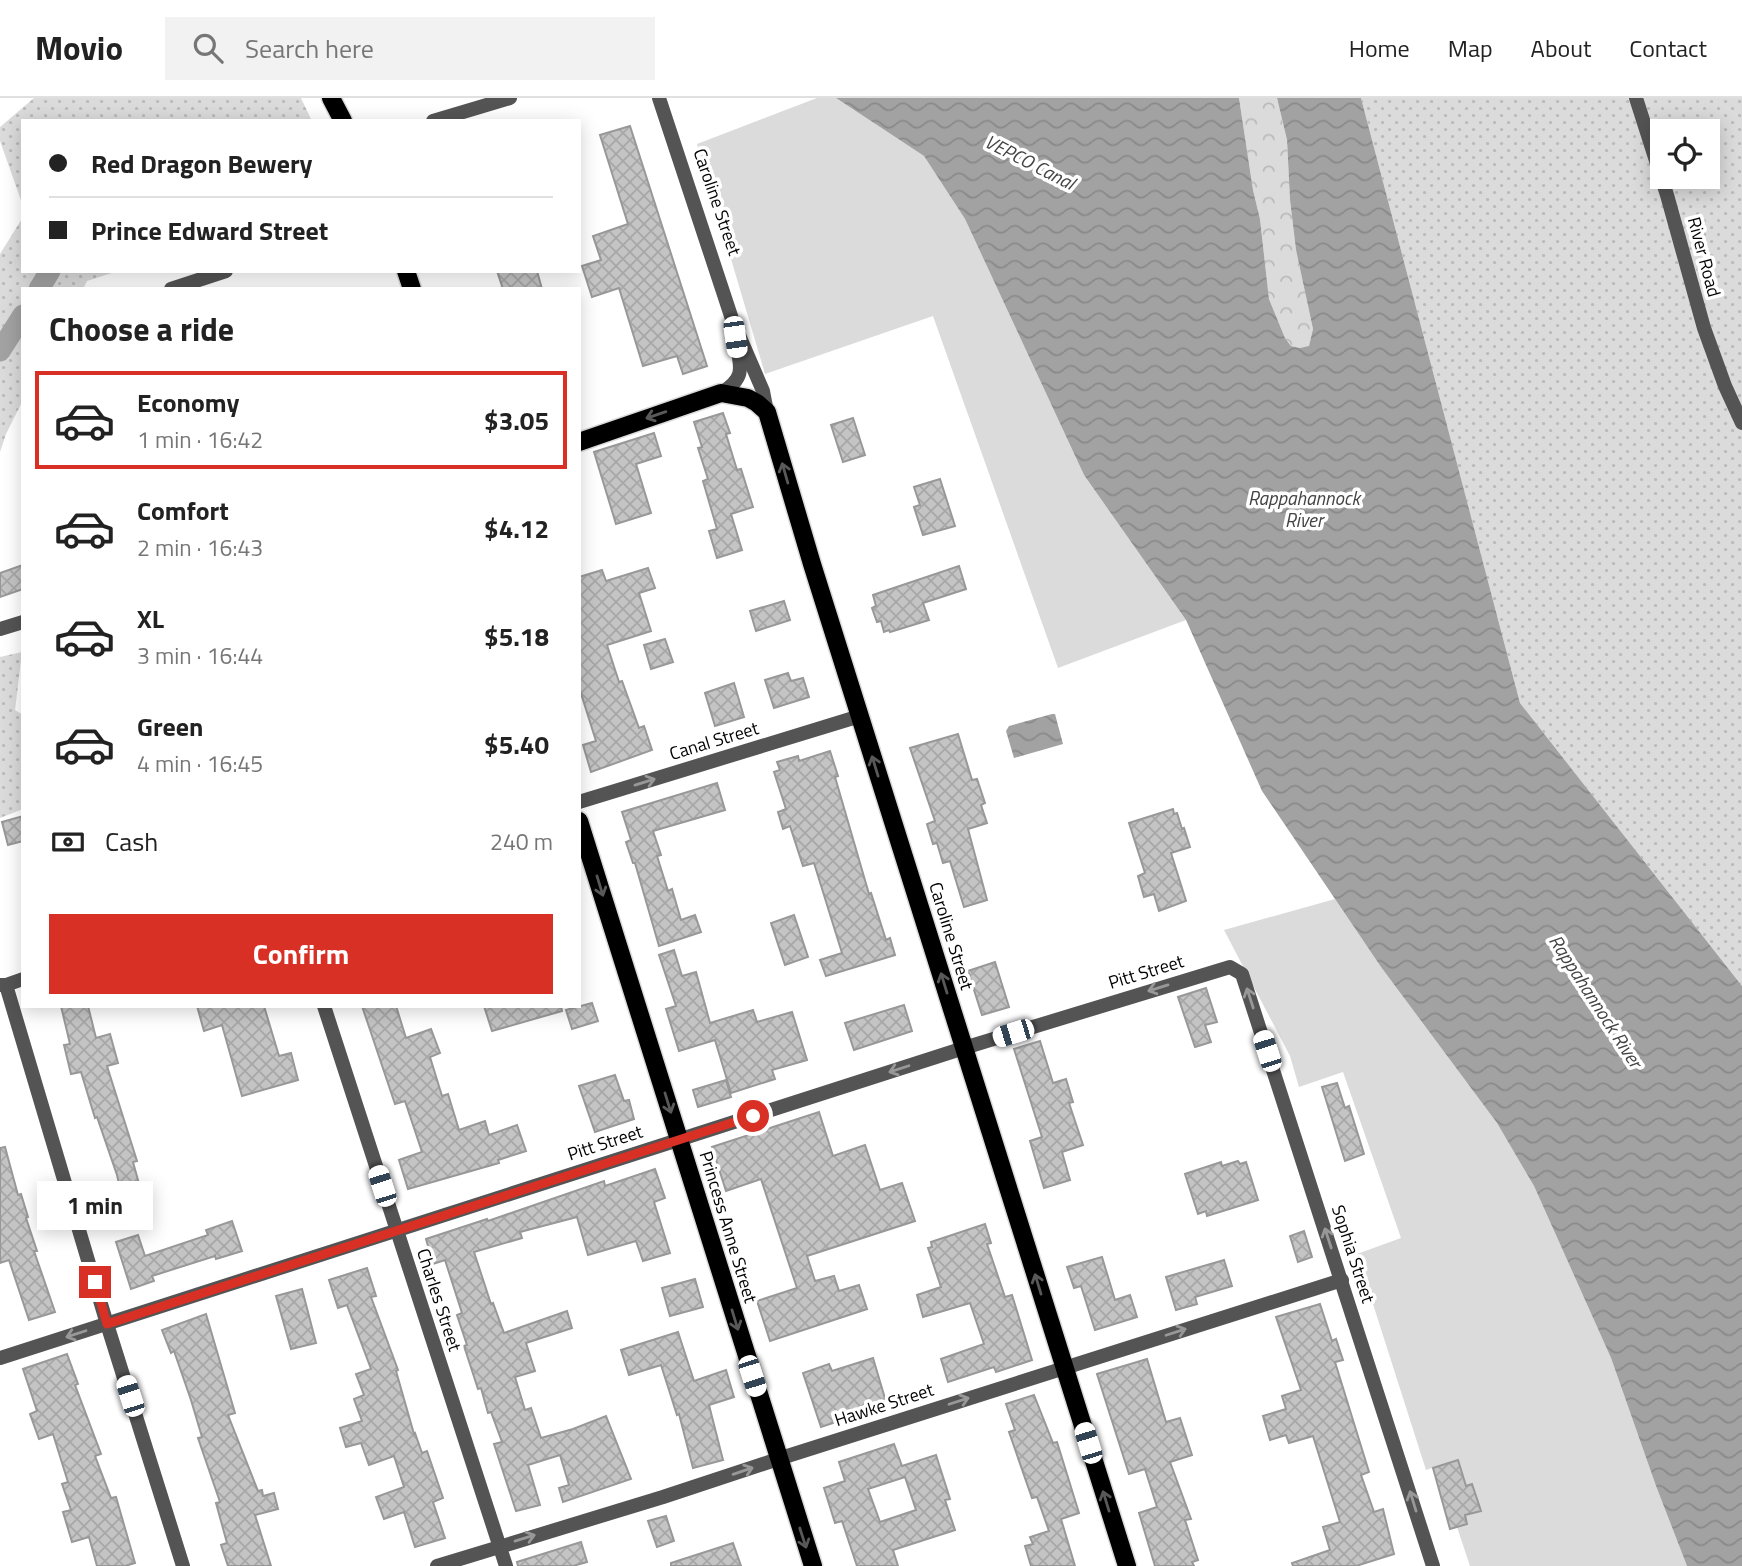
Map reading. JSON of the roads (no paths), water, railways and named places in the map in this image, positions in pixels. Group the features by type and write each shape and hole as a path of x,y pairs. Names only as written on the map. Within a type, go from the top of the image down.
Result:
{"main road":[{"path":"331,98 342,119"},
{"path":"581,441 721,393 748,398 767,412"},
{"name":"Caroline Street","path":"767,412 1127,1566"},
{"name":"Princess Anne Street","path":"581,827 813,1566"}],"street":[{"path":"440,119 510,98"},
{"name":"Caroline Street","path":"659,98 732,319 755,369 767,412"},
{"name":"River Road","path":"1636,98 1667,195 1704,328 1742,423"},
{"path":"177,287 220,273"},
{"name":"Caroline Street","path":"721,393 735,384 739,377 732,319"},
{"path":"0,629 21,623"},
{"name":"Canal Street","path":"581,801 860,716"},
{"name":"Pitt Street","path":"0,1358 964,1048 1223,968"},
{"name":"Sophia Street","path":"1223,968 1237,969 1242,974 1433,1566"},
{"path":"21,980 3,985 183,1566"},
{"name":"Charles Street","path":"325,1008 506,1566"},
{"name":"Hawke Street","path":"437,1566 663,1497 778,1458 1342,1280"}],"water":[{"name":"Rappahannock River","path":"836,98 1239,98 1260,219 1269,299 1285,338 1291,346 1300,348 1309,346 1313,329 1296,250 1287,140 1277,98 1361,98 1520,703 1742,986 1742,1566 1687,1566 1611,1358 1534,1186 1497,1123 1381,967 1262,791 1186,620 1084,475 965,219 924,156"},
{"path":"1055,714 1063,744 1014,758 1006,731 1009,726"}],"waterway":[{"name":"VEPCO Canal","path":"40,287 49,273"},
{"name":"VEPCO Canal","path":"0,351 21,318"}]}
